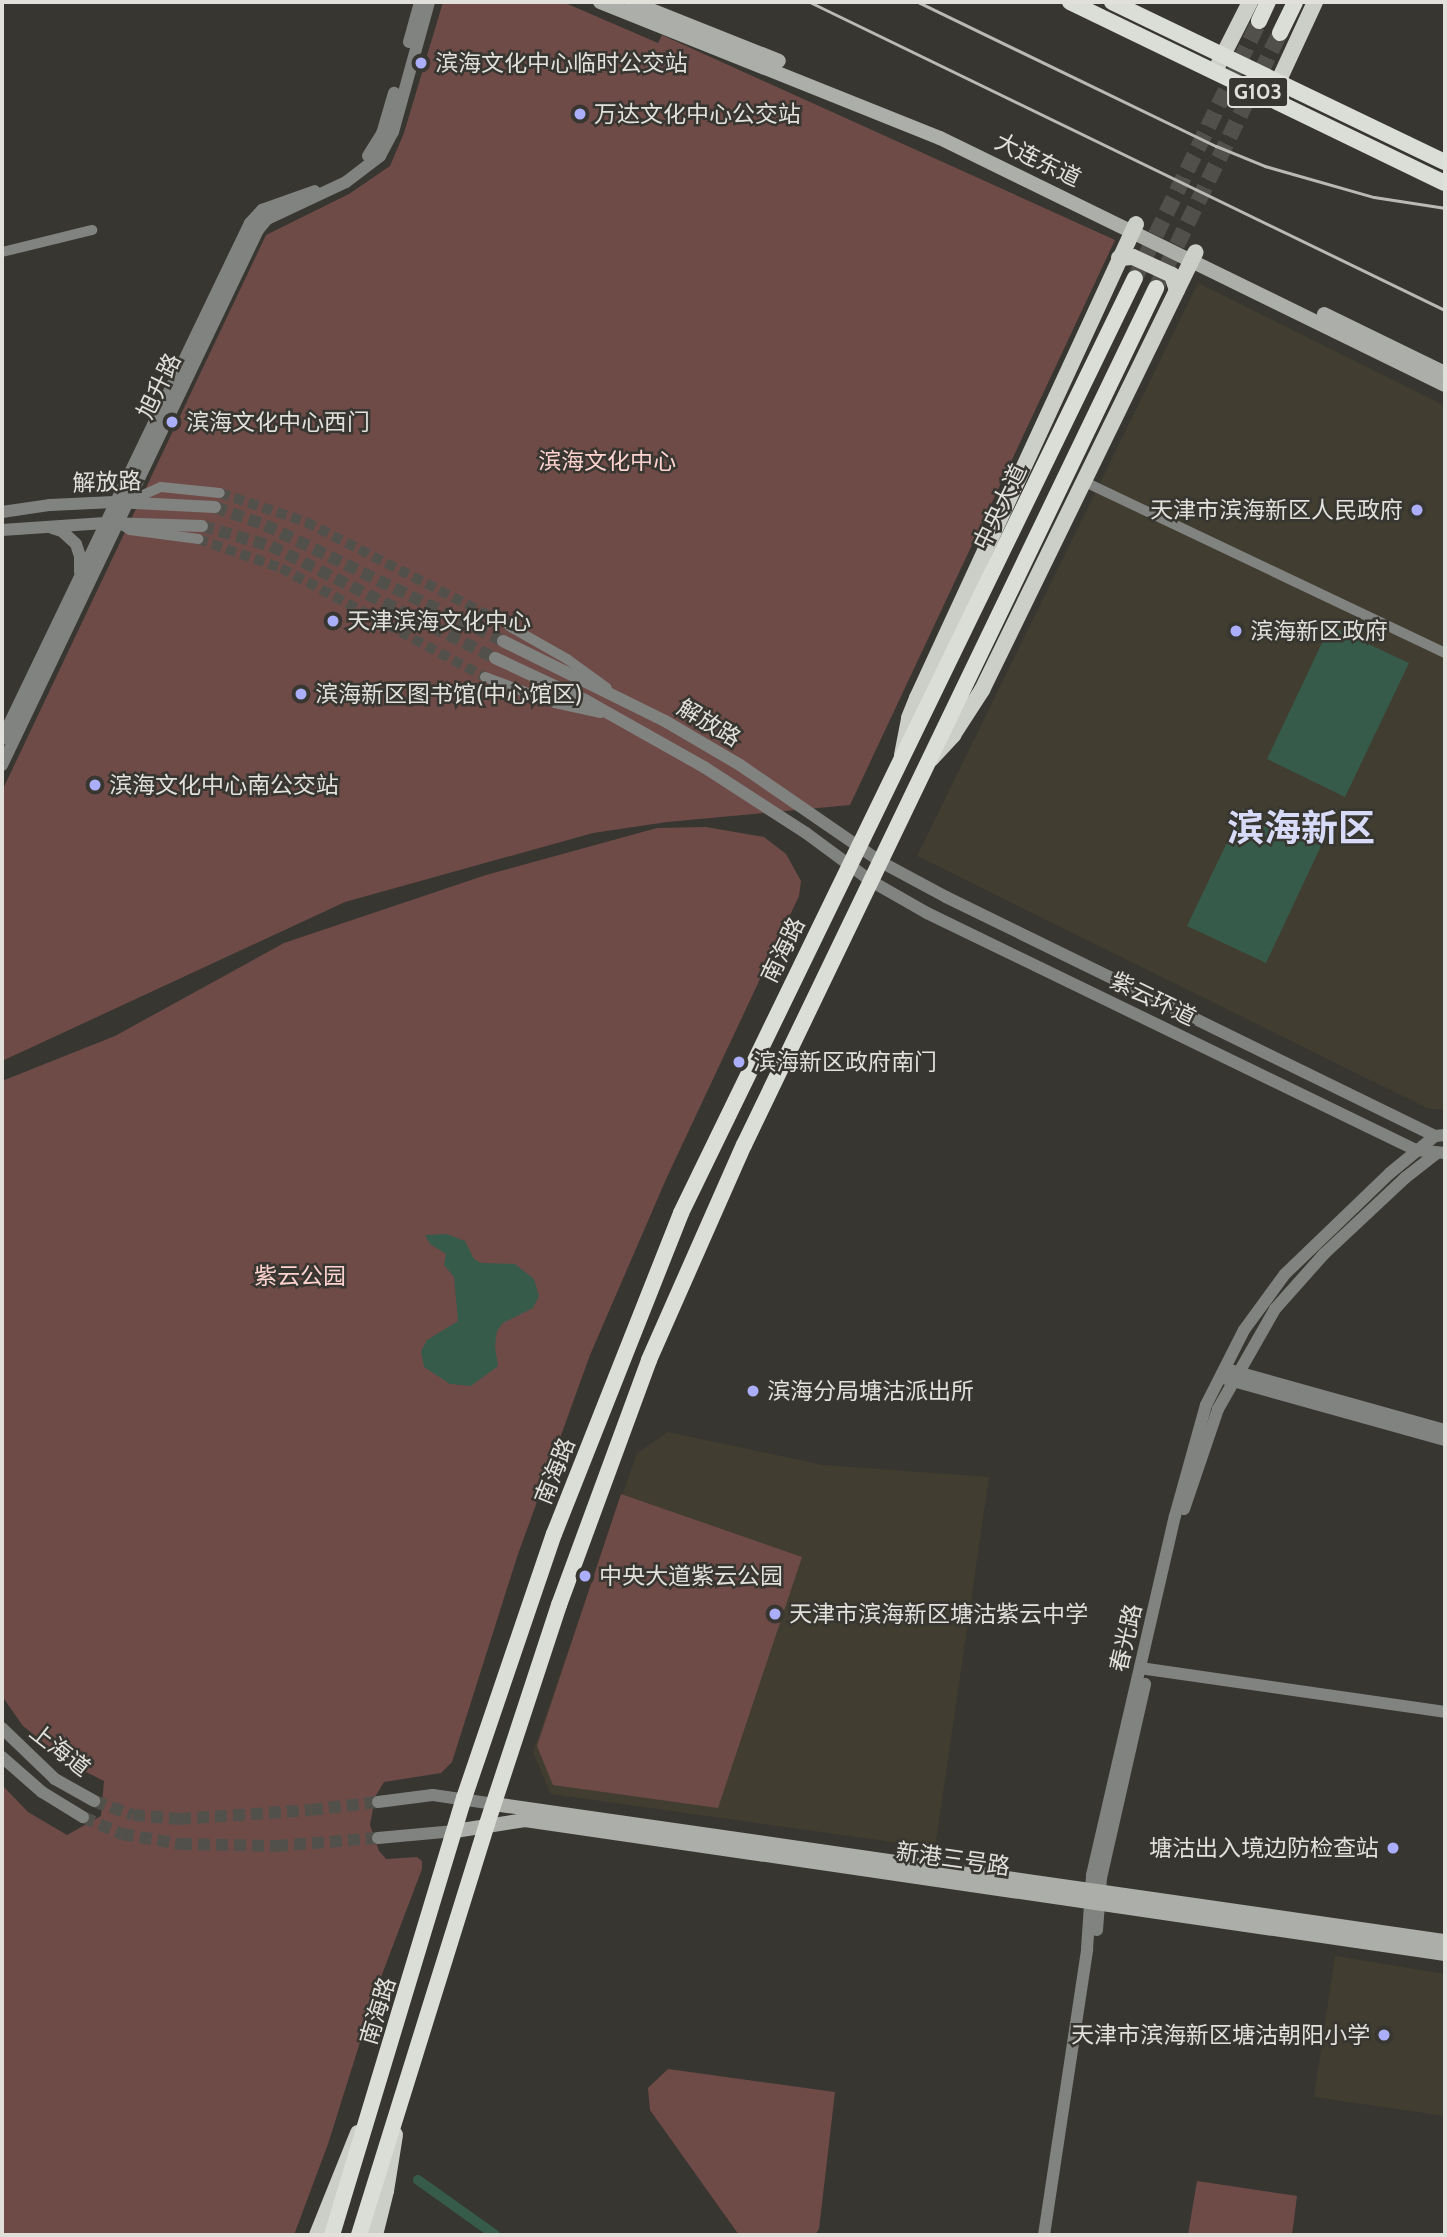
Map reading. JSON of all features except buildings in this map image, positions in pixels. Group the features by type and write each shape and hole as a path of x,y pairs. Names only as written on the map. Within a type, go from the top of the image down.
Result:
{"highway":[{"name":"G103","path":"1070,2 1445,183"},
{"name":"G103","path":"1112,2 1445,162"},
{"path":"1259,21 1268,2"},
{"path":"1280,33 1295,2"},
{"name":"中央大道","path":"902,755 1135,278"},
{"name":"中央大道","path":"925,766 1156,288"},
{"name":"南海路","path":"332,2235 464,1798 554,1534 681,1213 902,755"},
{"name":"南海路","path":"359,2235 487,1824 559,1605 649,1360 709,1220 925,766"}],"main road":[{"name":"大连东道","path":"600,2 916,127 1445,373"},
{"name":"大连东道","path":"631,2 900,110 1134,228"},
{"path":"1216,71 1250,2"},
{"path":"1271,99 1315,2"},
{"path":"902,755 909,718 917,698 1134,228"},
{"name":"大连东道","path":"1194,256 1445,385"},
{"path":"925,766 953,735 982,690 1194,256"},
{"path":"1119,258 1133,257 1172,275 1177,290"},
{"name":"新港三号路","path":"494,1804 1445,1954"},
{"name":"新港三号路","path":"455,1831 525,1820 1445,1941"},
{"path":"317,2235 352,2146 374,2103"},
{"path":"375,2235 386,2191 397,2120"}],"street":[{"path":"404,76 420,2"},
{"path":"404,76 429,2"},
{"name":"旭升路","path":"2,765 121,502 258,230 267,219 331,191 374,162 390,139 404,76"},
{"path":"2,252 92,230"},
{"path":"1085,482 1445,653"},
{"path":"121,502 161,487 220,493"},
{"name":"解放路","path":"2,508 121,502 215,508"},
{"name":"旭升路","path":"2,739 79,579 112,523"},
{"name":"解放路","path":"2,530 112,523 200,533"},
{"path":"38,526 58,529 72,539 80,556 79,579"},
{"path":"509,626 567,659 616,694"},
{"name":"解放路","path":"503,641 616,694 740,765 881,862"},
{"name":"解放路","path":"495,658 609,714 756,799 849,866"},
{"path":"485,677 555,702 609,714"},
{"name":"紫云环道","path":"881,862 1084,967 1440,1136"},
{"name":"紫云环道","path":"849,866 963,932 1416,1150 1441,1153"},
{"name":"春光路","path":"1228,1374 1260,1304 1285,1274 1416,1150 1440,1136"},
{"name":"春光路","path":"1044,2235 1096,1897 1186,1472 1206,1405 1300,1279 1405,1178 1441,1153"},
{"path":"1228,1374 1445,1430"},
{"path":"1228,1374 1445,1440"},
{"path":"1144,1669 1445,1712"},
{"name":"上海道","path":"2,1728 55,1779 94,1801"},
{"name":"上海道","path":"2,1756 42,1791 83,1817"},
{"path":"378,1802 433,1795 494,1804"},
{"path":"378,1838 455,1831"},
{"name":"春光路","path":"1052,2235 1096,1897"}],"shaded area":[{"name":"滨海新区政府","path":"1198,283 1445,406 1445,1109 1429,1109 917,856"},
{"path":"1330,626 1409,663 1345,797 1267,759"},
{"path":"1243,809 1321,846 1266,963 1187,926"},
{"path":"447,1234 465,1241 474,1259 481,1263 515,1264 534,1279 539,1296 533,1308 503,1323 497,1331 495,1346 498,1366 471,1386 450,1384 424,1367 421,1351 427,1340 458,1321 454,1277 444,1265 446,1254 430,1244 425,1235"},
{"name":"天津市滨海新区塘沽紫云中学","path":"668,1432 823,1465 989,1477 935,1848 551,1794 533,1752 637,1453"},
{"name":"天津市滨海新区塘沽朝阳小学","path":"1335,1956 1445,1974 1445,2116 1314,2097"}],"green space":[{"name":"滨海文化中心","path":"443,2 563,2 658,43 662,35 1115,240 850,805 667,822 593,833 345,902 2,1061 2,791 266,235 349,194 390,166 404,133"},
{"name":"紫云公园","path":"706,827 764,837 786,854 801,881 799,896 667,1177 590,1355 517,1557 452,1762 441,1773 384,1782 375,1797 370,1825 379,1851 386,1859 417,1857 422,1861 422,1869 378,1985 328,2144 294,2235 2,2235 2,1785 28,1812 67,1835 101,1816 104,1781 72,1765 23,1726 2,1696 2,1081 115,1036 284,943 486,875 657,828"},
{"path":"621,1494 802,1557 718,1808 553,1785 537,1746"},
{"path":"668,2069 835,2092 819,2229 815,2235 739,2235 650,2110 648,2088"},
{"path":"1197,2181 1297,2196 1292,2235 1188,2235"}],"waterway":[{"path":"418,2180 495,2235"}],"tunnel":[{"path":"1135,278 1259,21"},
{"path":"1156,288 1280,33"},
{"path":"220,493 306,522 509,626"},
{"path":"215,507 265,525 503,641"},
{"path":"202,526 271,546 495,658"},
{"path":"198,539 281,568 485,677"},
{"path":"94,1801 133,1815 179,1819 311,1810 378,1802"},
{"path":"83,1817 122,1834 180,1844 276,1846 378,1838"}],"railway":[{"path":"810,2 1445,310"},
{"path":"918,2 1216,146 1265,166 1374,197 1445,208"}],"place":[{"name":"滨海文化中心临时公交站","path":"421,63"},
{"name":"万达文化中心公交站","path":"580,114"},
{"name":"滨海文化中心西门","path":"172,422"},
{"name":"天津市滨海新区人民政府","path":"1417,510"},
{"name":"天津滨海文化中心","path":"333,621"},
{"name":"滨海新区政府","path":"1236,631"},
{"name":"滨海新区图书馆(中心馆区)","path":"301,694"},
{"name":"滨海文化中心南公交站","path":"95,785"},
{"name":"滨海新区政府南门","path":"739,1062"},
{"name":"滨海分局塘沽派出所","path":"753,1391"},
{"name":"中央大道紫云公园","path":"585,1576"},
{"name":"天津市滨海新区塘沽紫云中学","path":"775,1614"},
{"name":"塘沽出入境边防检查站","path":"1393,1848"},
{"name":"天津市滨海新区塘沽朝阳小学","path":"1384,2035"}],"district":[{"name":"滨海新区","path":"1301,828"}]}
